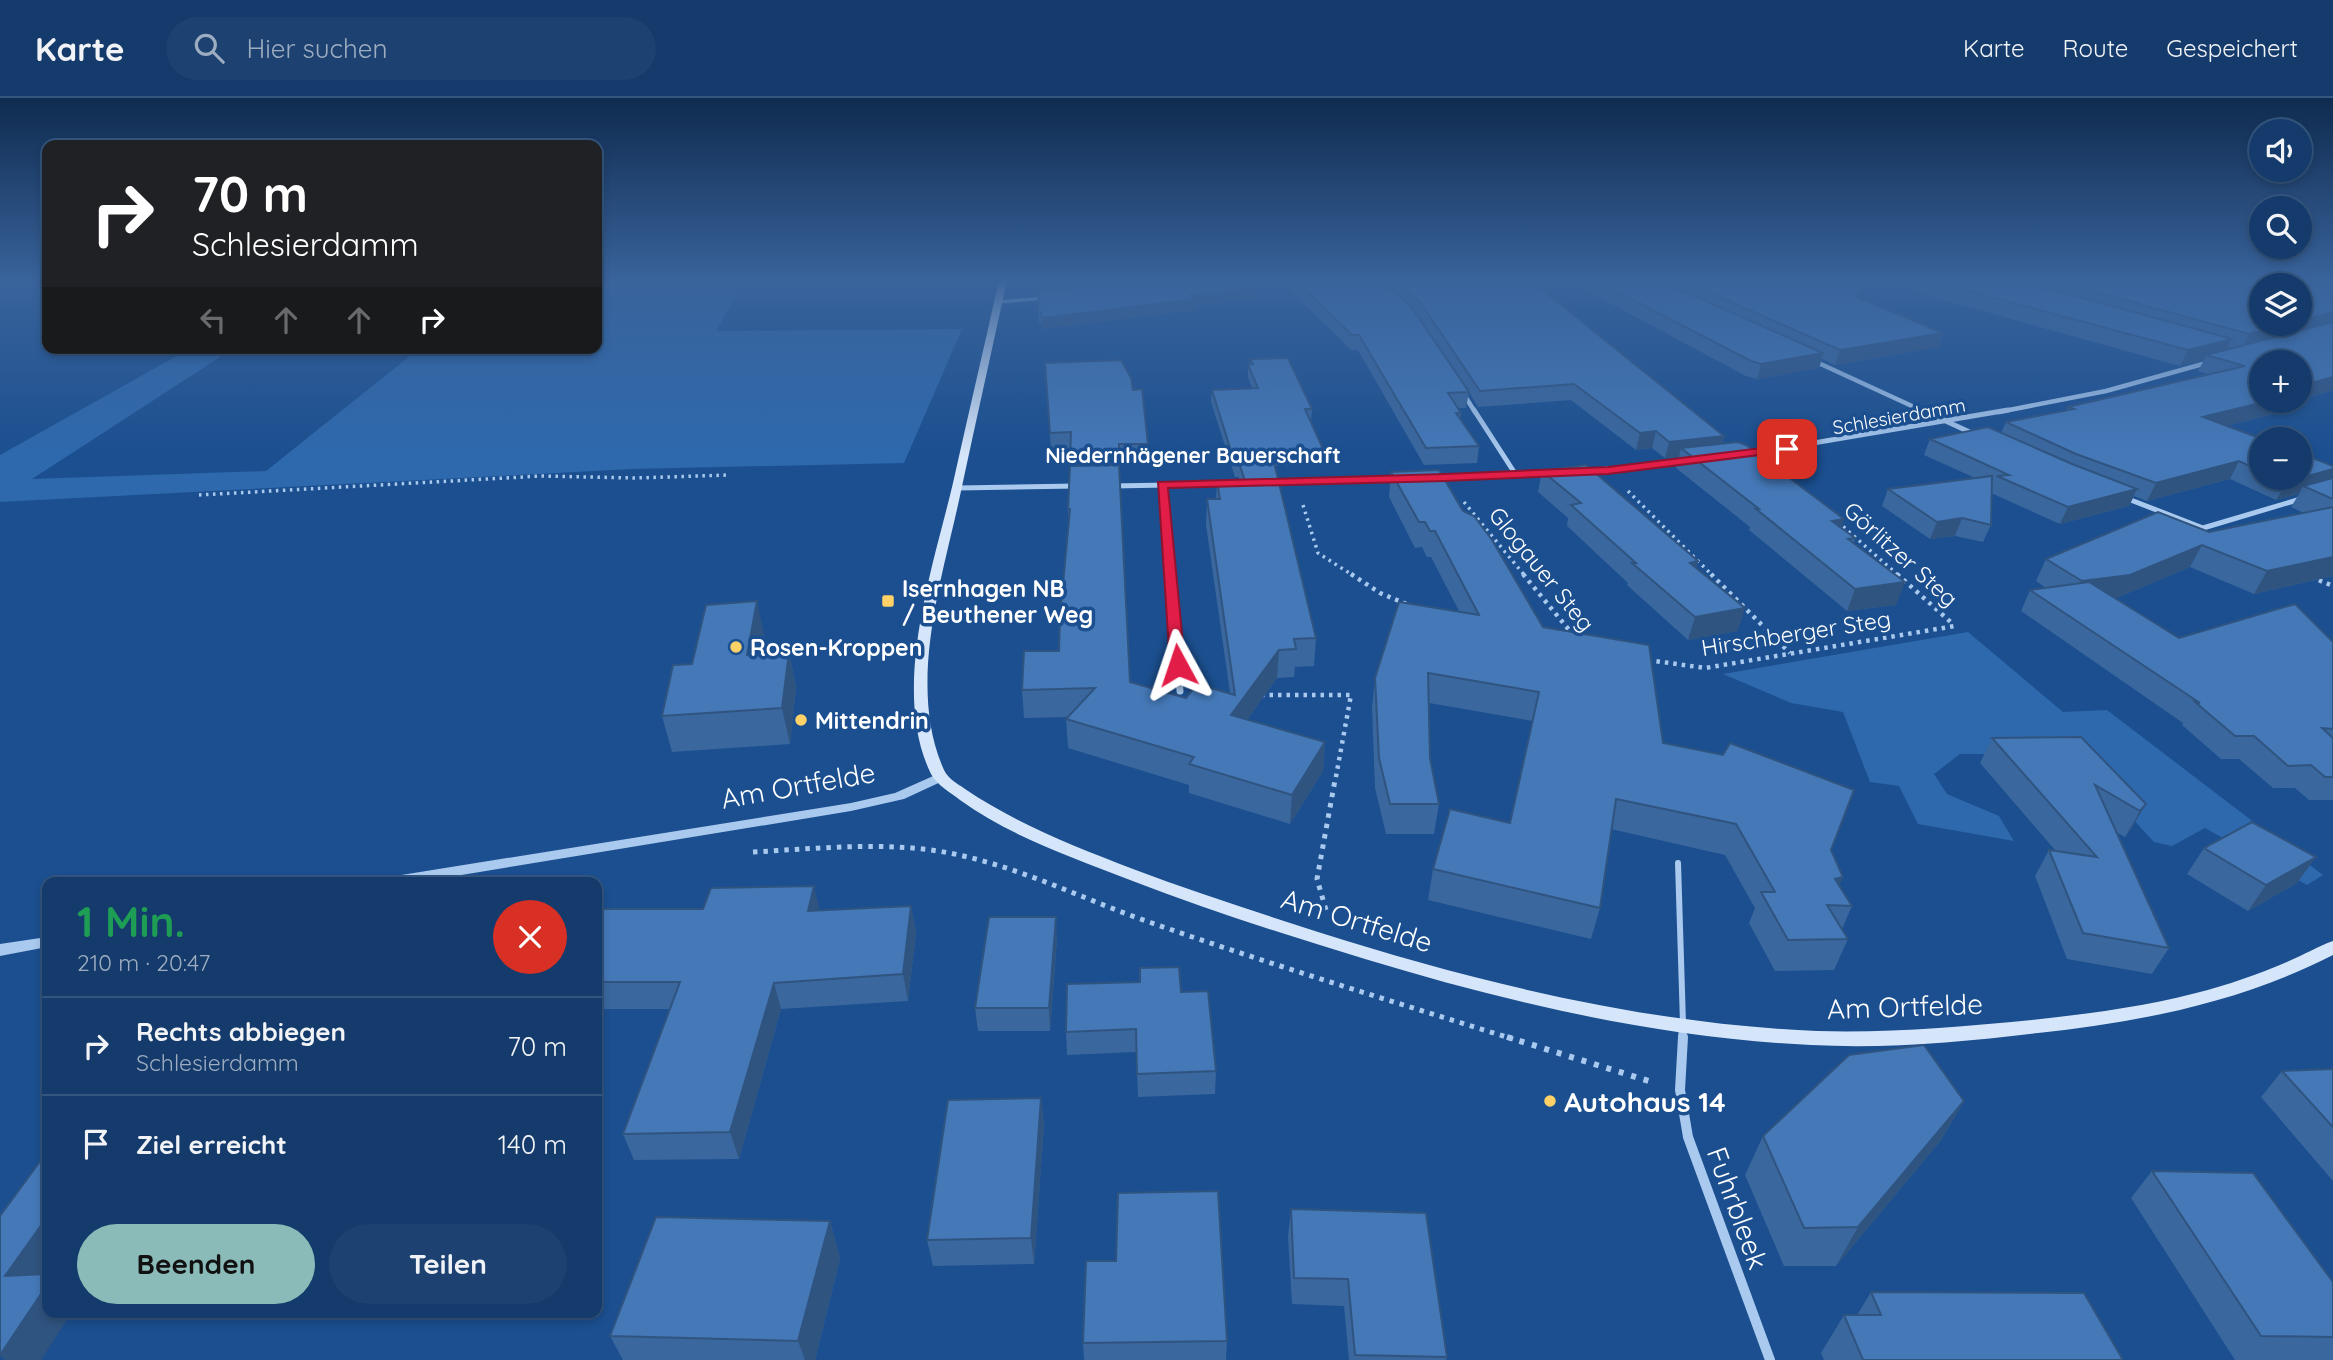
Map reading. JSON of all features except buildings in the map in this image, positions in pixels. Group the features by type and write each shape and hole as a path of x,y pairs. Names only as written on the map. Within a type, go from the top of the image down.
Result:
{"main road":[{"path":"940,778 923,727 920,677 925,630 990,339"},
{"name":"Am Ortfelde","path":"940,778 984,812 1041,838 1162,887 1335,946 1510,993 1684,1027 1785,1037 1896,1038 2125,1017 2225,993 2306,962 2333,947"}],"street":[{"path":"1811,360 1983,438"},
{"name":"Schlesierdamm","path":"1747,455 1948,422 2106,391 2213,361"},
{"path":"1458,386 1516,475"},
{"path":"1582,471 1691,461"},
{"path":"1431,478 1555,473"},
{"path":"1256,483 1404,479"},
{"path":"1106,486 1229,483"},
{"path":"1162,485 1180,691"},
{"path":"958,488 1079,486"},
{"path":"2116,495 2203,528 2307,497"},
{"name":"Am Ortfelde","path":"420,877 851,807 899,796 940,778"},
{"path":"0,950 42,943"},
{"name":"Fuhrbleek","path":"1684,1027 1680,1090 1688,1138 1770,1360"}],"lane":[{"path":"1678,863 1684,1027"}],"path":[{"path":"1608,470 1791,653"},
{"path":"199,495 541,477 729,475"},
{"name":"Glogauer Steg","path":"1445,478 1577,640"},
{"path":"1296,482 1318,553 1380,593 1418,608"},
{"name":"Görlitzer Steg","path":"1832,517 1955,626"},
{"path":"2308,576 2333,586"},
{"name":"Hirschberger Steg","path":"1639,658 1705,668 1955,626"},
{"path":"1259,695 1350,695 1317,879 1335,946"},
{"path":"858,846 923,849 998,863 1117,911 1257,960 1680,1090"}],"shaded area":[{"path":"602,339 958,339 904,463 633,469 0,502 0,455 180,354 225,354 32,479 266,471 412,354 602,354"},
{"path":"1968,632 2063,712 2107,710 2323,875 2307,885 2205,828 2172,846 2154,842 2072,754 1960,754 1934,774 1947,794 1999,816 2014,841 1918,824 1899,786 1870,782 1843,712 1791,703 1723,674"}],"place":[{"name":"Isernhagen NB / Beuthener Weg","path":"888,601"},
{"name":"Rosen-Kroppen","path":"736,647"},
{"name":"Mittendrin","path":"801,720"},
{"name":"Autohaus 14","path":"1550,1101"}],"district":[{"name":"Niedernhägener Bauerschaft","path":"1193,455"}],"route":[{"path":"1178,665 1162,485 1445,478 1608,470 1787,449"}]}
